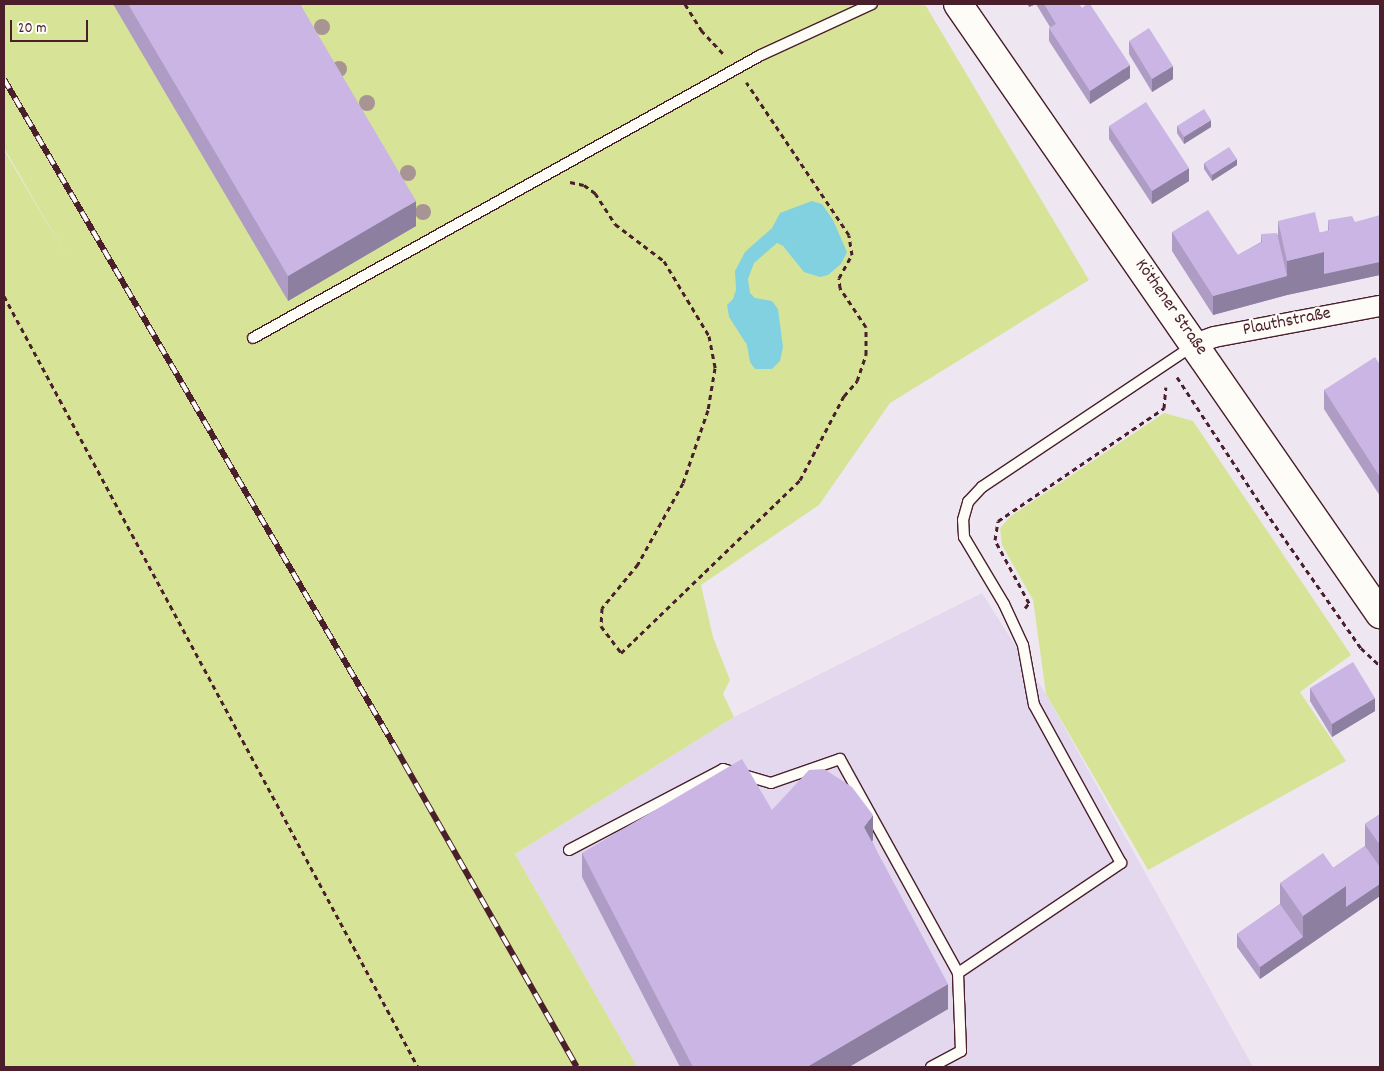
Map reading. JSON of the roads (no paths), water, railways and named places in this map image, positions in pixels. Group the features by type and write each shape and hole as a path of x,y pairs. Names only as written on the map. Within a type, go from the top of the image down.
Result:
{"main road":[{"name":"Köthener Straße","path":"958,4 1380,614"}],"street":[{"name":"Plauthstraße","path":"1195,344 1214,337 1380,306"}],"lane":[{"path":"252,338 737,69 872,4"},
{"path":"958,973 1121,863 1034,705 1023,645 1014,625 964,537 963,520 968,502 982,487 1195,344"},
{"path":"569,850 722,769 771,783 840,759 958,973 961,1051 931,1067"}],"water":[{"path":"812,201 822,204 833,220 847,252 841,264 828,275 820,277 804,272 783,246 777,243 754,263 748,279 750,293 755,298 772,301 778,309 783,347 780,361 772,369 755,369 750,362 747,345 729,317 727,305 733,299 736,290 735,271 745,252 772,228 780,213"}],"railway":[{"path":"4,79 394,745 577,1067"}]}
